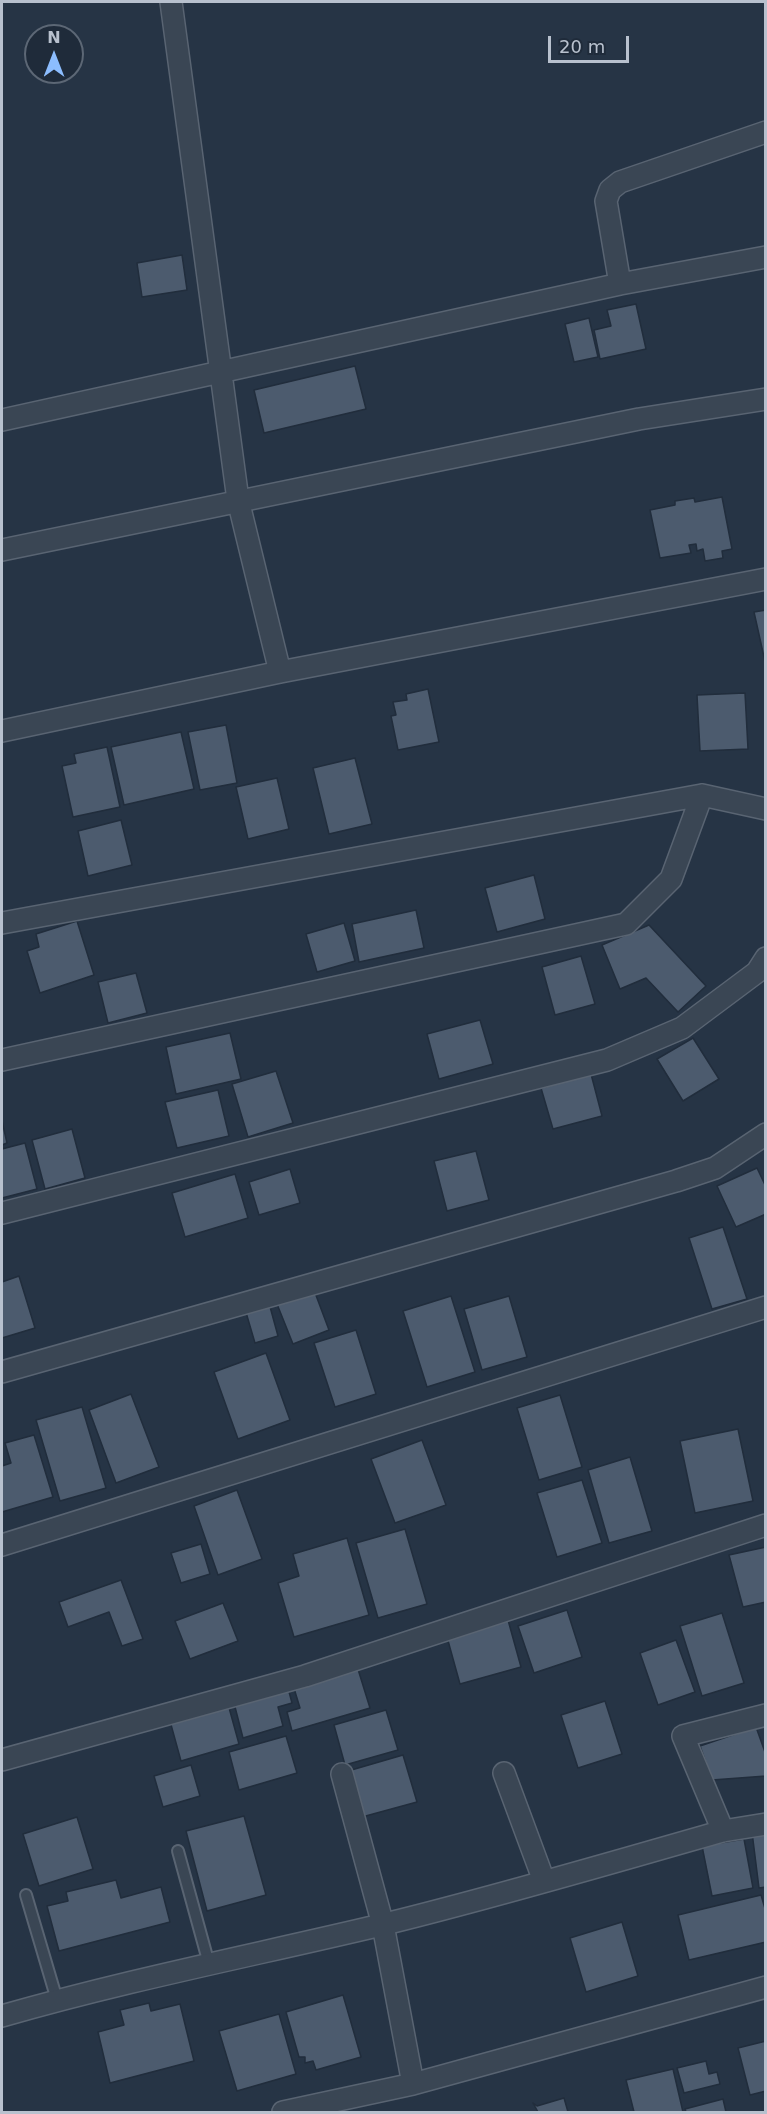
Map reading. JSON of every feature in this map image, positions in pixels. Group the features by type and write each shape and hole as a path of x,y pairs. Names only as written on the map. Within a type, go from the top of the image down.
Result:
{"street":[{"path":"171,2 238,501 280,672"},
{"path":"620,284 606,201 610,190 620,182 765,132"},
{"path":"2,420 670,273 765,257"},
{"path":"2,550 639,419 765,399"},
{"path":"2,731 280,672 765,579"},
{"path":"2,923 702,795 765,809"},
{"path":"2,1060 627,924 670,879 702,795"},
{"path":"2,1213 607,1060 682,1028 757,972 765,958"},
{"path":"2,1372 676,1181 715,1168 765,1134"},
{"path":"2,1545 765,1307"},
{"path":"2,1760 305,1676 765,1525"},
{"path":"723,1831 683,1736 765,1715"},
{"path":"504,1773 544,1881"},
{"path":"342,1774 383,1925 413,2084"},
{"path":"2,2016 57,2000 383,1925 723,1831 765,1824"},
{"path":"283,2112 413,2084 765,1987"}],"lane":[{"path":"178,1851 209,1964"},
{"path":"26,1894 57,2000"}],"building":[{"path":"182,255 187,290 142,297 137,263"},
{"path":"636,304 646,349 600,359 594,330 611,326 607,310"},
{"path":"589,318 598,357 574,362 565,324"},
{"path":"355,366 366,409 264,433 254,390"},
{"path":"722,497 732,549 722,551 723,558 705,561 703,549 697,551 696,544 689,545 691,553 660,558 650,510 675,505 675,501 694,498 695,502"},
{"path":"766,610 766,666 754,612"},
{"path":"428,689 439,742 398,750 391,716 396,715 393,702 407,700 406,694"},
{"path":"745,693 748,749 700,751 697,695"},
{"path":"226,725 237,783 200,790 188,732"},
{"path":"181,732 194,789 124,805 111,747"},
{"path":"107,747 120,807 73,817 62,766 76,763 74,754"},
{"path":"355,758 372,824 329,834 313,768"},
{"path":"277,778 289,829 248,839 236,787"},
{"path":"121,820 132,865 88,876 78,831"},
{"path":"534,875 545,919 497,932 485,888"},
{"path":"416,910 424,948 359,962 352,924"},
{"path":"77,921 94,975 40,993 27,951 39,947 36,934"},
{"path":"344,923 355,961 317,972 306,934"},
{"path":"649,925 706,986 678,1012 646,978 620,989 602,945"},
{"path":"581,956 595,1004 555,1015 542,967"},
{"path":"136,973 147,1013 108,1023 98,982"},
{"path":"480,1020 493,1064 439,1079 427,1034"},
{"path":"230,1033 241,1079 176,1094 166,1047"},
{"path":"693,1038 719,1079 683,1101 657,1059"},
{"path":"276,1071 293,1123 248,1137 232,1084"},
{"path":"591,1074 602,1116 553,1129 541,1088"},
{"path":"218,1090 229,1136 177,1148 165,1102"},
{"path":"2,1121 7,1143 2,1145"},
{"path":"72,1129 85,1178 45,1189 32,1140"},
{"path":"25,1143 37,1189 2,1198 2,1149"},
{"path":"476,1151 489,1200 447,1211 434,1161"},
{"path":"757,1168 766,1187 766,1214 736,1227 717,1186"},
{"path":"290,1169 300,1203 259,1215 249,1182"},
{"path":"235,1174 248,1218 185,1237 172,1193"},
{"path":"723,1227 747,1299 712,1309 689,1238"},
{"path":"19,1276 35,1328 2,1338 2,1282"},
{"path":"314,1290 329,1330 293,1344 277,1304"},
{"path":"451,1296 475,1372 427,1387 403,1311"},
{"path":"509,1296 527,1357 482,1370 464,1309"},
{"path":"269,1303 278,1336 255,1343 245,1309"},
{"path":"356,1330 376,1394 335,1407 314,1343"},
{"path":"266,1353 290,1420 238,1439 214,1372"},
{"path":"131,1394 159,1467 116,1483 89,1410"},
{"path":"560,1395 582,1467 539,1480 517,1408"},
{"path":"82,1407 106,1488 60,1501 36,1420"},
{"path":"738,1429 753,1501 695,1513 680,1441"},
{"path":"34,1435 53,1497 2,1512 2,1466 11,1463 5,1443"},
{"path":"422,1440 446,1505 395,1523 371,1459"},
{"path":"630,1457 652,1531 609,1543 588,1470"},
{"path":"582,1480 602,1543 557,1557 537,1493"},
{"path":"237,1490 262,1559 218,1575 194,1506"},
{"path":"405,1529 427,1604 378,1618 356,1543"},
{"path":"347,1538 369,1615 294,1637 278,1583 299,1576 293,1554"},
{"path":"201,1544 210,1574 181,1583 171,1553"},
{"path":"766,1547 766,1602 743,1607 729,1555"},
{"path":"121,1580 143,1639 122,1646 109,1612 68,1627 59,1602"},
{"path":"223,1603 238,1641 190,1659 175,1621"},
{"path":"567,1610 582,1657 534,1673 518,1626"},
{"path":"722,1613 744,1683 702,1696 680,1626"},
{"path":"508,1620 521,1667 460,1684 447,1637"},
{"path":"676,1640 695,1692 658,1705 640,1653"},
{"path":"357,1666 370,1708 292,1731 287,1712 300,1708 293,1685"},
{"path":"288,1688 292,1703 278,1707 283,1726 243,1738 234,1703"},
{"path":"605,1701 622,1754 578,1768 561,1715"},
{"path":"228,1704 239,1744 181,1761 170,1721"},
{"path":"386,1710 398,1750 345,1765 334,1725"},
{"path":"756,1727 766,1755 766,1776 712,1780 700,1746"},
{"path":"286,1736 297,1773 239,1790 229,1752"},
{"path":"403,1755 417,1802 362,1817 348,1771"},
{"path":"191,1765 200,1796 163,1807 154,1776"},
{"path":"244,1816 266,1895 207,1911 186,1831"},
{"path":"77,1817 93,1869 39,1886 23,1834"},
{"path":"766,1831 766,1887 759,1888 752,1832"},
{"path":"744,1839 753,1888 712,1896 702,1846"},
{"path":"116,1880 121,1898 161,1887 170,1922 59,1951 47,1906 68,1901 66,1892"},
{"path":"761,1895 766,1912 766,1942 689,1960 678,1915"},
{"path":"622,1922 638,1976 586,1992 570,1938"},
{"path":"343,1995 361,2057 316,2070 313,2061 305,2063 305,2057 299,2057 286,2012"},
{"path":"149,2003 151,2011 180,2004 194,2061 110,2083 98,2032 124,2025 120,2010"},
{"path":"279,2014 296,2074 237,2091 219,2031"},
{"path":"766,2041 766,2091 750,2095 738,2048"},
{"path":"706,2061 709,2074 717,2072 720,2084 684,2093 677,2068"},
{"path":"673,2069 683,2112 634,2112 626,2080"},
{"path":"564,2098 568,2112 538,2112 533,2103 537,2106"},
{"path":"723,2099 726,2112 686,2112 685,2109"}]}
